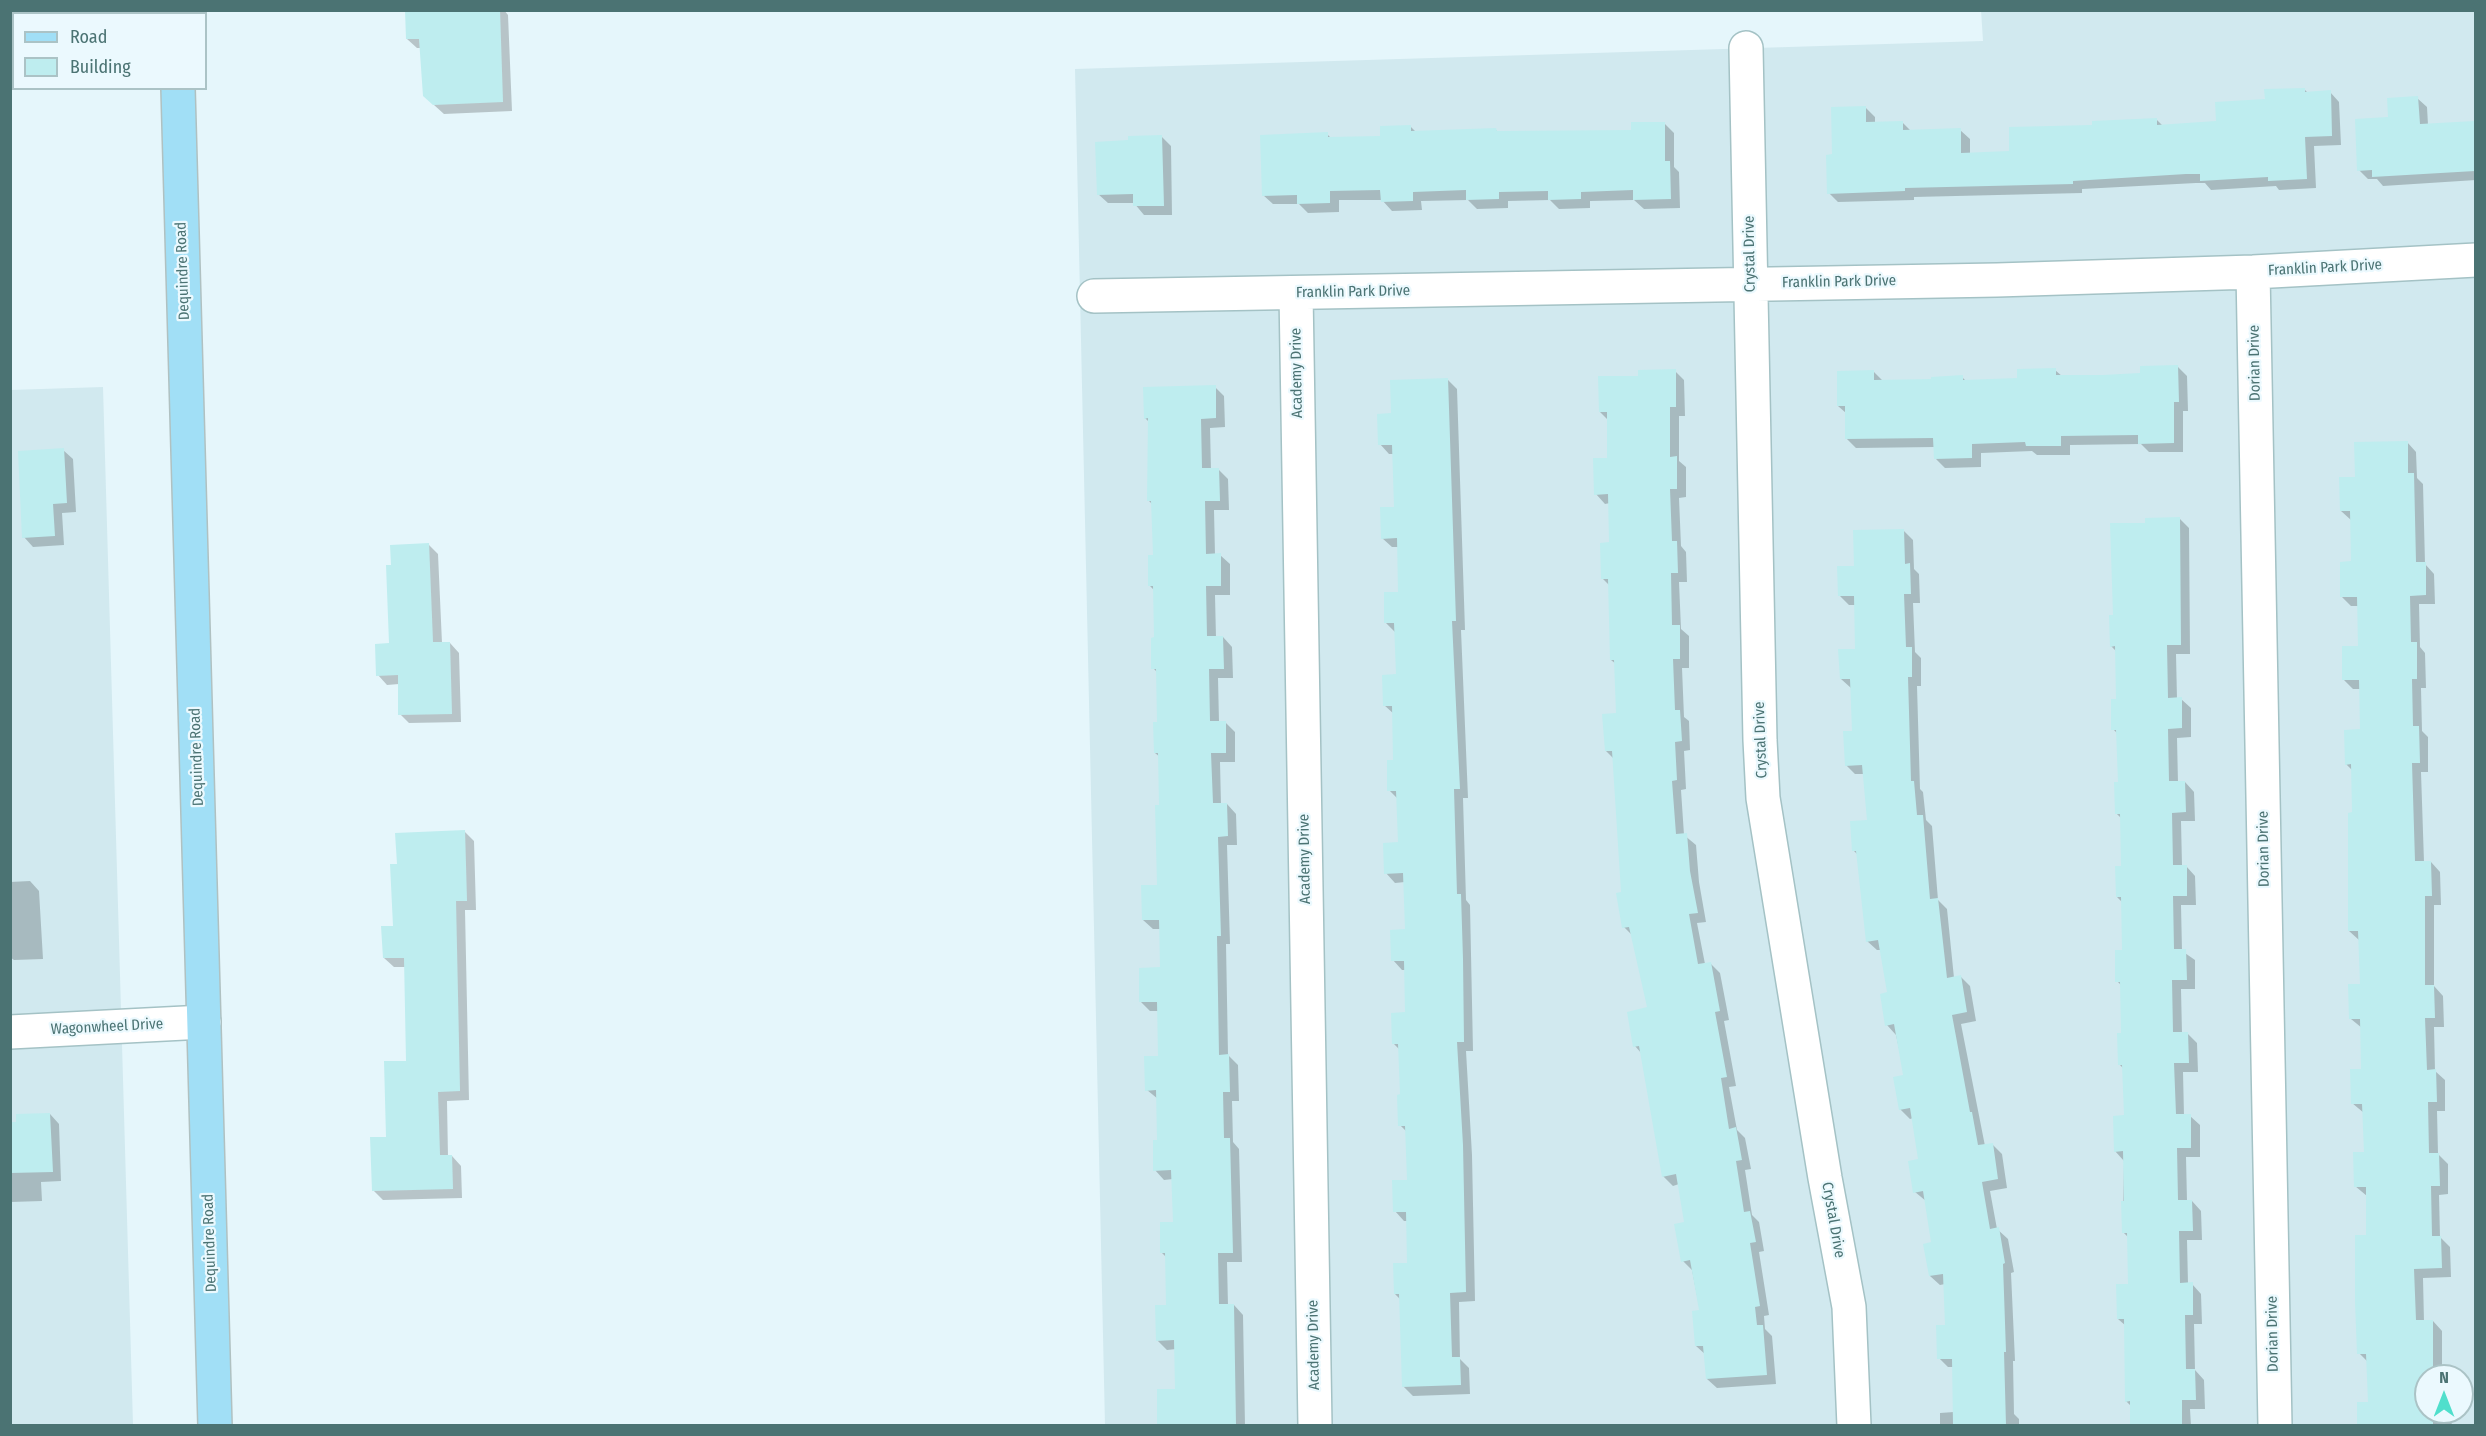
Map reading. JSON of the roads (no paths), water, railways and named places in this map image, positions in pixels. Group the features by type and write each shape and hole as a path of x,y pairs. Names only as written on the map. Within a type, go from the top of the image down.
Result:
{"main road":[{"name":"Dequindre Road","path":"178,90 215,1425"}],"street":[{"name":"Crystal Drive","path":"1746,48 1763,798 1823,1166 1849,1307 1854,1425"},
{"name":"Franklin Park Drive","path":"1094,296 1985,280 2253,272 2475,260"},
{"name":"Dorian Drive","path":"2253,272 2275,1425"},
{"name":"Academy Drive","path":"1296,292 1316,1425"},
{"name":"Wagonwheel Drive","path":"10,1032 204,1022"}]}
